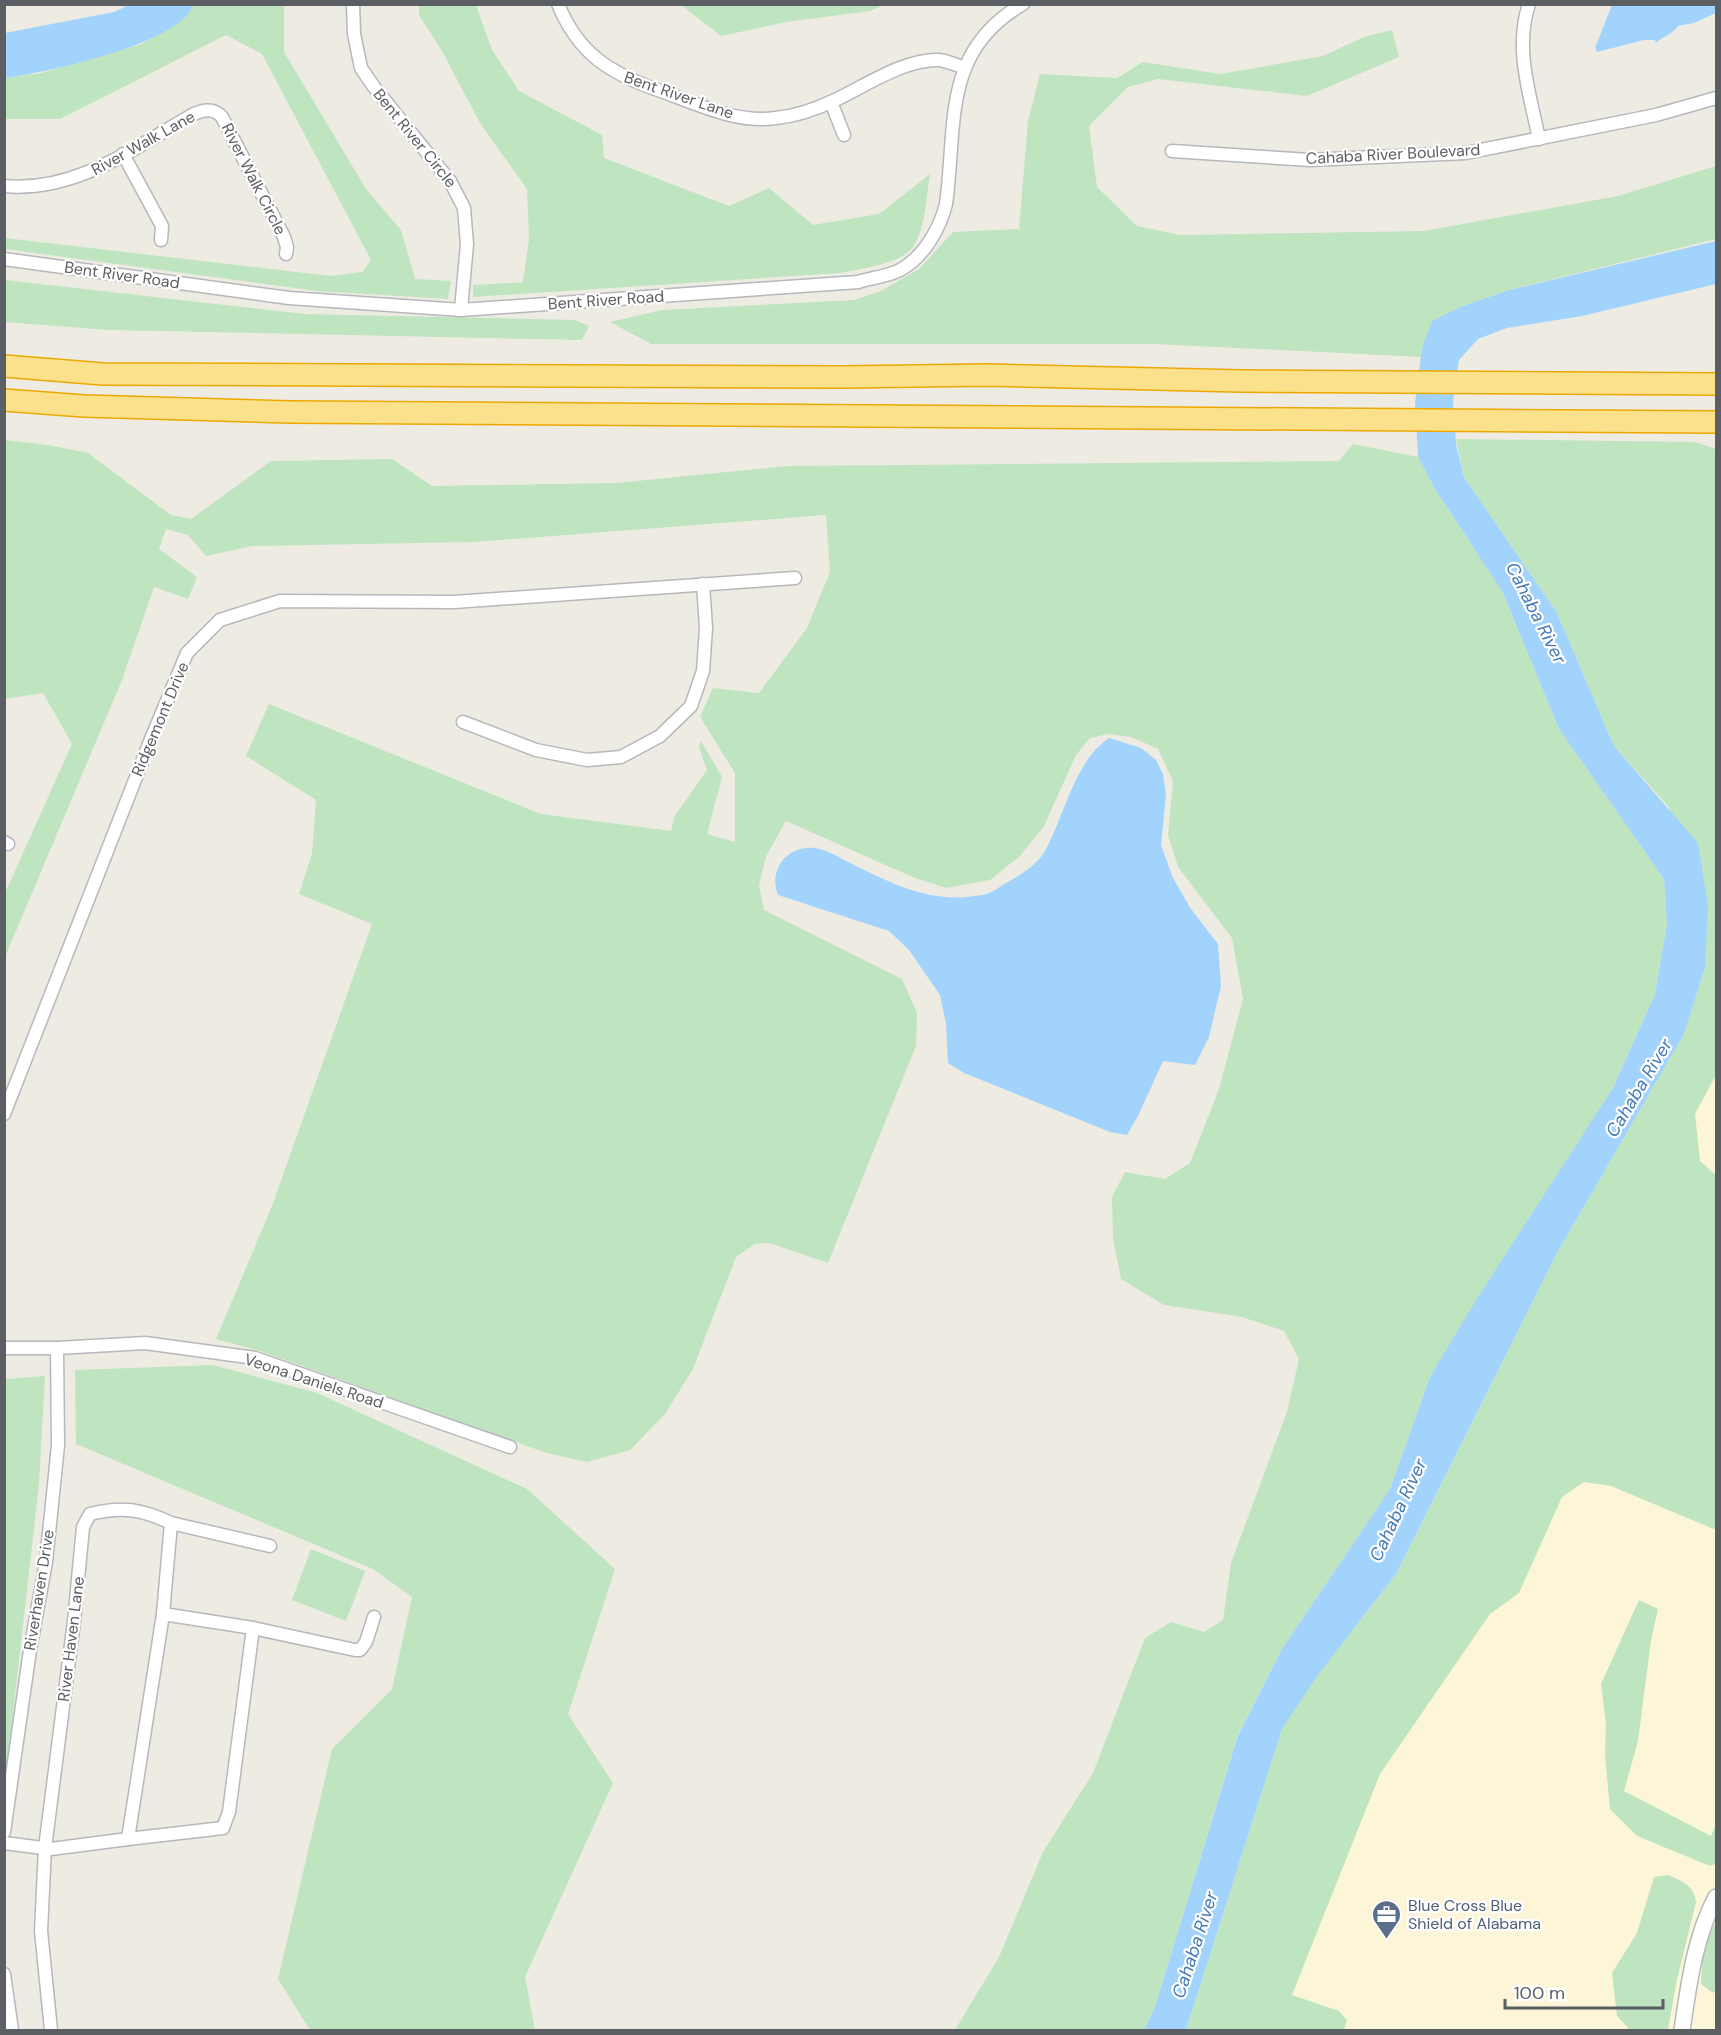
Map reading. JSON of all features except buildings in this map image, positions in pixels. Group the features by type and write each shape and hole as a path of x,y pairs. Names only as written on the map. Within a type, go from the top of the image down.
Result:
{"highway":[{"path":"4,366 103,374 831,377 988,375 1358,383 1707,384"},
{"path":"4,400 84,406 291,412 1707,422"}],"street":[{"name":"Bent River Circle","path":"353,4 354,34 361,68 450,181 464,208 466,244 461,310"},
{"name":"Bent River Lane","path":"558,4 570,28 600,63 633,81 709,108 753,119 788,116 831,102 897,70 919,63 942,60 964,68"},
{"name":"Bent River Road","path":"4,258 289,298 461,310 858,282 901,270 931,239 943,214 948,188 953,113 964,68 985,35 997,22 1023,4"},
{"path":"1529,4 1522,29 1522,52 1539,139"},
{"name":"Cahaba River Boulevard","path":"1172,151 1335,160 1466,153 1666,112 1716,98"},
{"path":"831,102 844,135"},
{"name":"River Walk Lane","path":"4,186 29,187 52,184 92,172 194,114 210,109"},
{"name":"River Walk Circle","path":"210,109 222,117 238,147 285,237 286,254"},
{"path":"123,154 162,226 162,240"},
{"name":"Ridgemont Drive","path":"4,1114 146,750 187,653 220,620 280,601 454,602 795,578"},
{"path":"463,722 536,750 587,760 621,757 660,736 691,706 703,671 706,628 703,584"},
{"name":"Veona Daniels Road","path":"4,1348 57,1348 145,1343 255,1358 510,1447"},
{"name":"Riverhaven Drive","path":"4,1832 45,1562 55,1475 58,1445 57,1348"},
{"name":"River Haven Lane","path":"51,2031 41,1931 45,1848 83,1527 90,1514 107,1510 131,1509 148,1512 171,1523 270,1546"},
{"path":"128,1839 163,1614 171,1523"},
{"path":"163,1614 253,1628 356,1650 360,1650 366,1642 374,1617"},
{"path":"4,1843 51,1849 223,1828 229,1812 253,1628"},
{"path":"1682,2031 1697,1945 1706,1916 1716,1897"},
{"path":"4,1974 12,2031"}],"shaded area":[{"path":"1716,1003 1716,2030 1231,2030"}],"green space":[{"path":"193,5 284,5 284,52 366,189 401,230 415,279 451,281 448,299 317,291 5,249 5,238 331,276 362,272 371,260 262,54 226,35 60,119 5,119 4,78 41,73 142,44 191,10"},
{"path":"419,5 476,5 492,50 519,91 602,135 604,158 729,206 769,188 813,225 879,214 930,174 923,221 917,239 908,253 900,257 879,265 839,273 473,297 473,285 523,282 529,239 527,189 480,123 442,51 419,15"},
{"path":"681,5 883,5 870,11 786,22 721,36"},
{"path":"1392,30 1399,57 1307,96 1158,79 1128,87 1089,126 1097,187 1137,226 1180,235 1424,231 1618,196 1716,166 1716,239 1509,290 1460,307 1422,348 1421,357 1155,344 651,344 610,322 662,310 854,300 881,291 919,269 953,232 1019,229 1028,121 1040,74 1117,78 1143,62 1220,74 1323,56 1364,37"},
{"path":"5,280 305,314 575,320 589,326 582,340 108,330 5,322"},
{"path":"1456,439 1695,442 1716,449 1716,1075 1695,1114 1700,1161 1716,1175 1716,1530 1611,1486 1584,1482 1562,1497 1519,1593 1490,1614 1380,1774 1292,1995 1339,2011 1347,2020 1344,2030 1186,2030 1282,1729 1318,1675 1396,1574 1557,1253 1684,1034 1705,968 1669,807 1614,746 1557,613 1464,477"},
{"path":"5,440 88,453 171,515 191,519 271,461 392,459 432,486 616,483 787,466 1339,461 1353,444 1418,457 1435,489 1503,593 1559,729 1664,879 1667,924 1655,994 1613,1088 1430,1377 1390,1489 1282,1649 1238,1734 1155,2007 1144,2030 955,2030 999,1957 1043,1852 1093,1773 1145,1638 1171,1622 1204,1632 1223,1620 1231,1563 1287,1412 1299,1359 1284,1331 1242,1317 1164,1305 1121,1279 1113,1239 1112,1197 1125,1172 1165,1179 1190,1163 1219,1089 1243,999 1232,938 1178,867 1168,835 1173,781 1158,749 1131,737 1108,734 1090,738 1076,755 1044,826 1020,856 990,880 946,888 915,878 786,821 766,856 759,885 764,910 902,979 917,1013 916,1046 828,1263 769,1243 755,1244 736,1257 693,1369 665,1414 630,1450 587,1462 547,1453 260,1351 216,1339 272,1206 372,924 299,894 312,854 316,800 246,756 269,704 541,814 671,831 674,817 707,770 699,747 701,741 722,777 707,834 735,842 735,773 700,717 713,688 759,693 807,628 830,572 826,515 474,542 252,546 206,556 188,535 166,529 159,549 197,577 188,599 154,587 122,680 5,957 5,893 72,744 43,693 5,699"},
{"path":"213,1365 317,1393 527,1489 615,1569 568,1714 613,1783 525,1977 535,2030 310,2030 278,1979 332,1749 392,1689 412,1597 373,1569 76,1444 75,1370"},
{"path":"45,1376 39,1484 5,1784 5,1379"},
{"path":"311,1549 365,1571 346,1621 292,1600"},
{"path":"1639,1600 1658,1609 1651,1640 1638,1741 1624,1791 1711,1836 1716,1824 1716,1864 1710,1866 1637,1836 1610,1809 1605,1755 1606,1724 1601,1684"},
{"path":"1668,1875 1690,1888 1696,1902 1676,1984 1668,2030 1630,2030 1617,2016 1612,1973 1637,1933 1654,1877"},
{"path":"1714,1925 1716,1927 1716,1989 1713,1993 1701,1984 1703,1945"}],"water":[{"path":"129,5 193,5 183,19 164,32 138,44 78,63 5,78 5,33 114,12"},
{"path":"1612,5 1716,5 1716,13 1694,23 1678,26 1656,43 1655,40 1644,40 1597,52 1595,48"},
{"name":"Cahaba River","path":"1716,241 1716,284 1582,316 1507,328 1478,339 1459,360 1453,401 1456,444 1464,477 1557,613 1614,746 1698,843 1708,905 1705,968 1684,1034 1557,1253 1396,1574 1318,1675 1282,1729 1186,2030 1144,2030 1155,2007 1238,1735 1282,1649 1390,1489 1430,1377 1476,1300 1613,1088 1655,994 1667,924 1664,879 1559,729 1503,593 1435,489 1418,457 1415,403 1422,348 1432,321 1460,307 1509,290"},
{"path":"1109,738 1141,748 1156,760 1163,774 1166,795 1161,845 1173,878 1191,909 1218,944 1221,986 1209,1037 1195,1065 1163,1061 1127,1135 1110,1132 964,1073 948,1063 946,1024 940,995 909,950 889,931 778,895 776,886 778,868 788,855 805,848 815,848 917,892 948,897 989,893 1022,873 1042,856 1079,774 1097,748"}],"place":[{"name":"Blue Cross Blue Shield of Alabama","path":"1387,1940"}]}
